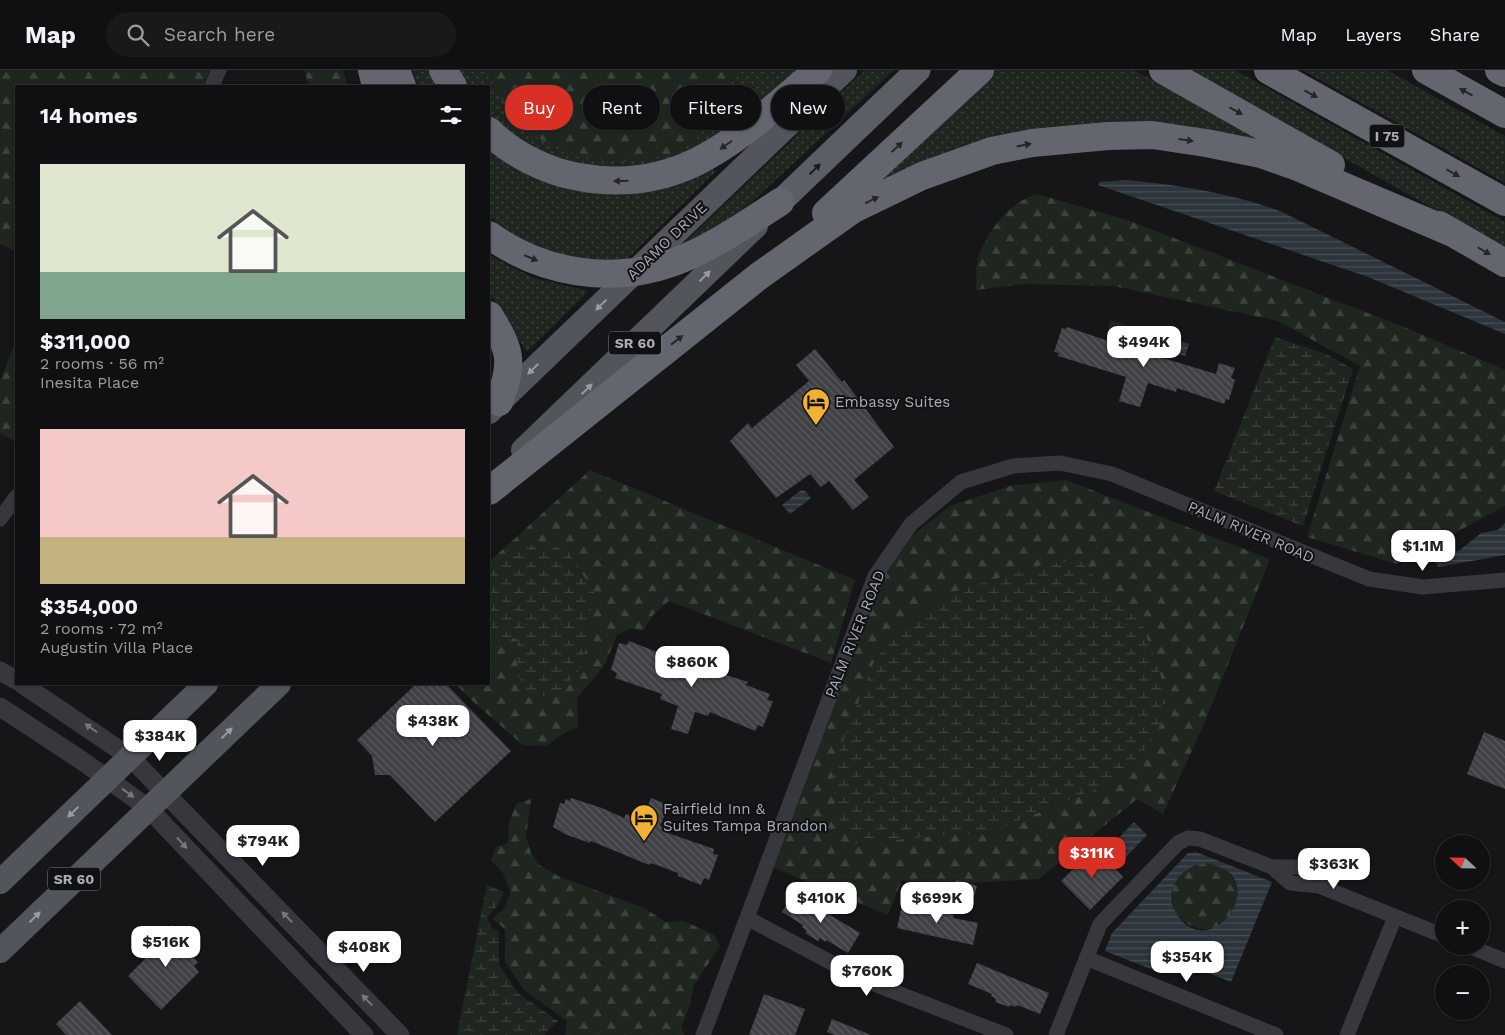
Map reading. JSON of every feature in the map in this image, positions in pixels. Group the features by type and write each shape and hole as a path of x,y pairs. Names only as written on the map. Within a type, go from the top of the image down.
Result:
{"highway":[{"path":"372,70 376,85"},
{"path":"396,70 402,85"},
{"path":"443,70 452,85"},
{"path":"490,132 528,160 550,171 596,181 646,179 692,166 726,146 818,70"},
{"name":"SR 60","path":"780,202 918,70"},
{"path":"759,276 980,70"},
{"path":"1163,70 1505,263"},
{"name":"I 75","path":"1268,70 1505,202"},
{"path":"1426,70 1505,114"},
{"path":"1499,70 1505,73"},
{"path":"490,490 759,276 852,210 922,176 992,152 1032,143 1108,136 1152,135 1206,143 1261,154 1298,167 1453,233"},
{"path":"490,236 526,256 566,270 592,274 634,272 673,262 692,254 780,202"},
{"path":"490,317 506,346 509,358 506,384 494,407"}],"main road":[{"name":"ADAMO DRIVE","path":"494,407 845,70"},
{"name":"SR 60","path":"490,482 780,202"},
{"path":"0,882 205,685"},
{"name":"SR 60","path":"0,951 277,685"}],"street":[{"path":"212,85 219,70"},
{"name":"PALM RIVER ROAD","path":"703,1035 876,576 910,524 961,482 1013,466 1060,463 1112,474 1369,579 1423,587 1505,580"},
{"path":"0,519 15,498"},
{"path":"0,671 15,679"},
{"path":"23,685 130,757 166,791 400,1035"},
{"path":"0,707 108,778 148,808 364,1035"},
{"path":"1056,1035 1100,924 1178,844 1188,838 1200,839 1272,868 1290,883 1319,886 1435,933"},
{"path":"1347,1035 1395,917"},
{"path":"747,918 864,980 1006,1035"},
{"path":"1490,955 1505,961"},
{"path":"1086,958 1276,1035"}],"green space":[{"path":"0,70 210,70 203,85 15,85 15,251 0,244"},
{"path":"304,70 343,70 348,85 309,85"},
{"path":"413,70 436,70 444,85 418,85"},
{"path":"451,70 487,70 505,105 505,130 528,130 543,141 696,142 699,130 729,130 657,170 557,164 490,124 490,85 459,85"},
{"path":"487,70 743,70 729,85 670,85 670,130 699,130 696,142 667,156 614,162 581,156 543,141 528,130 573,130 573,85 505,85 505,105"},
{"path":"743,70 807,70 789,85 771,85 771,101 761,109 761,85 729,85"},
{"path":"865,70 894,70 845,116 845,89"},
{"path":"994,70 1134,70 1273,145 1182,129 872,183"},
{"path":"1188,70 1235,70 1505,222 1505,249"},
{"path":"1302,70 1387,70 1505,136 1505,183"},
{"path":"802,130 829,130 751,203 724,223 683,244"},
{"path":"490,141 551,176 711,161 715,172 628,258 623,260 596,261 563,255 521,239 490,218"},
{"path":"1037,194 1130,221 1404,327 1505,370 1505,506 1397,564 1307,537 1360,366 1278,321 1114,286 1023,284 976,290 978,259 989,235 1009,210 1018,203"},
{"path":"490,256 534,278 589,291 527,352 490,295"},
{"path":"1110,320 1127,325 1123,339 1106,334"},
{"path":"1275,337 1324,353 1353,369 1303,526 1214,491"},
{"path":"15,344 15,441 0,433 0,381"},
{"path":"590,470 855,580 831,663 669,601 653,615 643,631 632,628 617,635 604,666 577,698 578,727 564,733 546,746 523,745 457,685 490,685 490,635 517,638 518,675 583,665 594,592 518,544 490,572 490,561"},
{"path":"1066,480 1270,559 1205,722 1163,814 1137,799 1039,879 947,884 902,880 888,915 774,868 882,579 913,535 950,506 1010,486","holes":["1079,559 1106,590 1137,760 1101,787 988,833 940,835 857,844 896,632 928,609 941,596 1038,566"]},
{"path":"518,544 567,549 594,592 583,665 558,696 528,696 518,675 517,639 490,635 490,572"},
{"path":"1079,559 1106,590 1142,623 1164,685 1162,723 1137,760 1101,787 988,833 940,835 857,844 837,815 832,769 873,664 896,632 928,609 941,596 1038,566"},
{"path":"531,799 526,837 531,853 538,864 558,876 644,908 666,922 684,921 714,935 720,946 694,985 689,1008 681,1027 685,1035 565,1035 567,1021 524,990 505,962 505,929 493,919 504,908 511,892 503,873 491,860 496,847 508,843 509,823 516,804"},
{"path":"1205,863 1218,865 1233,878 1236,883 1238,896 1236,909 1223,924 1218,927 1205,929 1192,927 1177,914 1174,909 1172,896 1174,883 1187,868 1192,865"},
{"path":"487,885 504,892 498,905 487,918 491,927 499,932 499,965 519,994 558,1021 543,1035 457,1035"}],"shaded area":[{"path":"1126,180 1206,191 1263,205 1282,212 1505,322 1505,334 1368,277 1098,185 1099,182"},
{"path":"1165,337 1189,344 1185,356 1161,348"},
{"path":"801,490 805,491 811,498 790,514 782,505"},
{"path":"1505,523 1505,555 1438,567 1436,562 1440,558 1460,550 1481,533 1498,530"},
{"path":"1134,822 1147,835 1125,858 1112,845"},
{"path":"1196,852 1272,882 1231,982 1185,964 1156,971 1105,951 1112,933 1188,853","holes":["1205,863 1226,870 1236,882 1237,897 1232,912 1221,924 1207,930 1192,928 1178,916 1173,907 1172,889 1176,882 1188,869 1196,865"]}],"building":[{"path":"1067,327 1135,350 1137,342 1155,348 1153,355 1216,374 1219,363 1235,368 1231,378 1235,380 1229,400 1226,399 1224,404 1177,388 1176,392 1148,383 1140,407 1119,401 1126,377 1058,356 1059,353 1054,352 1062,328 1066,329"},
{"name":"Embassy Suites","path":"815,349 842,382 844,380 894,447 854,480 869,497 853,510 829,481 821,487 810,474 776,498 730,441 748,423 752,428 809,381 796,365"},
{"path":"629,641 675,659 676,656 709,667 708,669 748,682 746,685 770,694 767,700 773,701 763,727 758,725 755,731 710,712 708,716 695,712 688,734 671,729 678,706 660,699 662,694 615,678 617,673 611,670 619,643 627,645"},
{"path":"415,685 447,685 511,751 435,822 390,775 375,775 372,756 357,740"},
{"path":"1484,732 1505,741 1505,789 1467,774"},
{"name":"Fairfield Inn & Suites Tampa Brandon","path":"571,798 602,808 624,818 626,814 642,820 651,798 669,805 660,826 663,827 662,831 714,849 713,854 718,855 709,880 704,878 701,885 678,876 678,873 651,863 649,865 591,841 590,843 567,835 553,827 560,803 564,804 566,799 570,801"},
{"path":"1095,848 1123,877 1090,910 1061,881"},
{"path":"956,880 977,886 974,897 953,892"},
{"path":"793,893 860,933 848,953 826,940 825,942 820,938 818,941 805,933 807,931 802,927 803,925 782,912"},
{"path":"902,905 927,911 927,909 933,910 934,907 949,911 948,914 954,915 953,918 978,923 973,945 897,928"},
{"path":"172,925 194,948 189,952 198,962 194,966 199,972 161,1010 128,976 145,959 140,954"},
{"path":"977,963 1049,993 1040,1014 1017,1005 1016,1007 1010,1005 1009,1007 995,1002 996,999 991,996 992,994 968,984"},
{"path":"764,994 805,1009 795,1035 749,1035"},
{"path":"80,1001 112,1035 66,1035 56,1024"},
{"path":"832,1019 871,1035 835,1035 827,1032"}],"place":[{"name":"Embassy Suites","path":"816,426"},
{"name":"Fairfield Inn & Suites Tampa Brandon","path":"644,842"}]}
